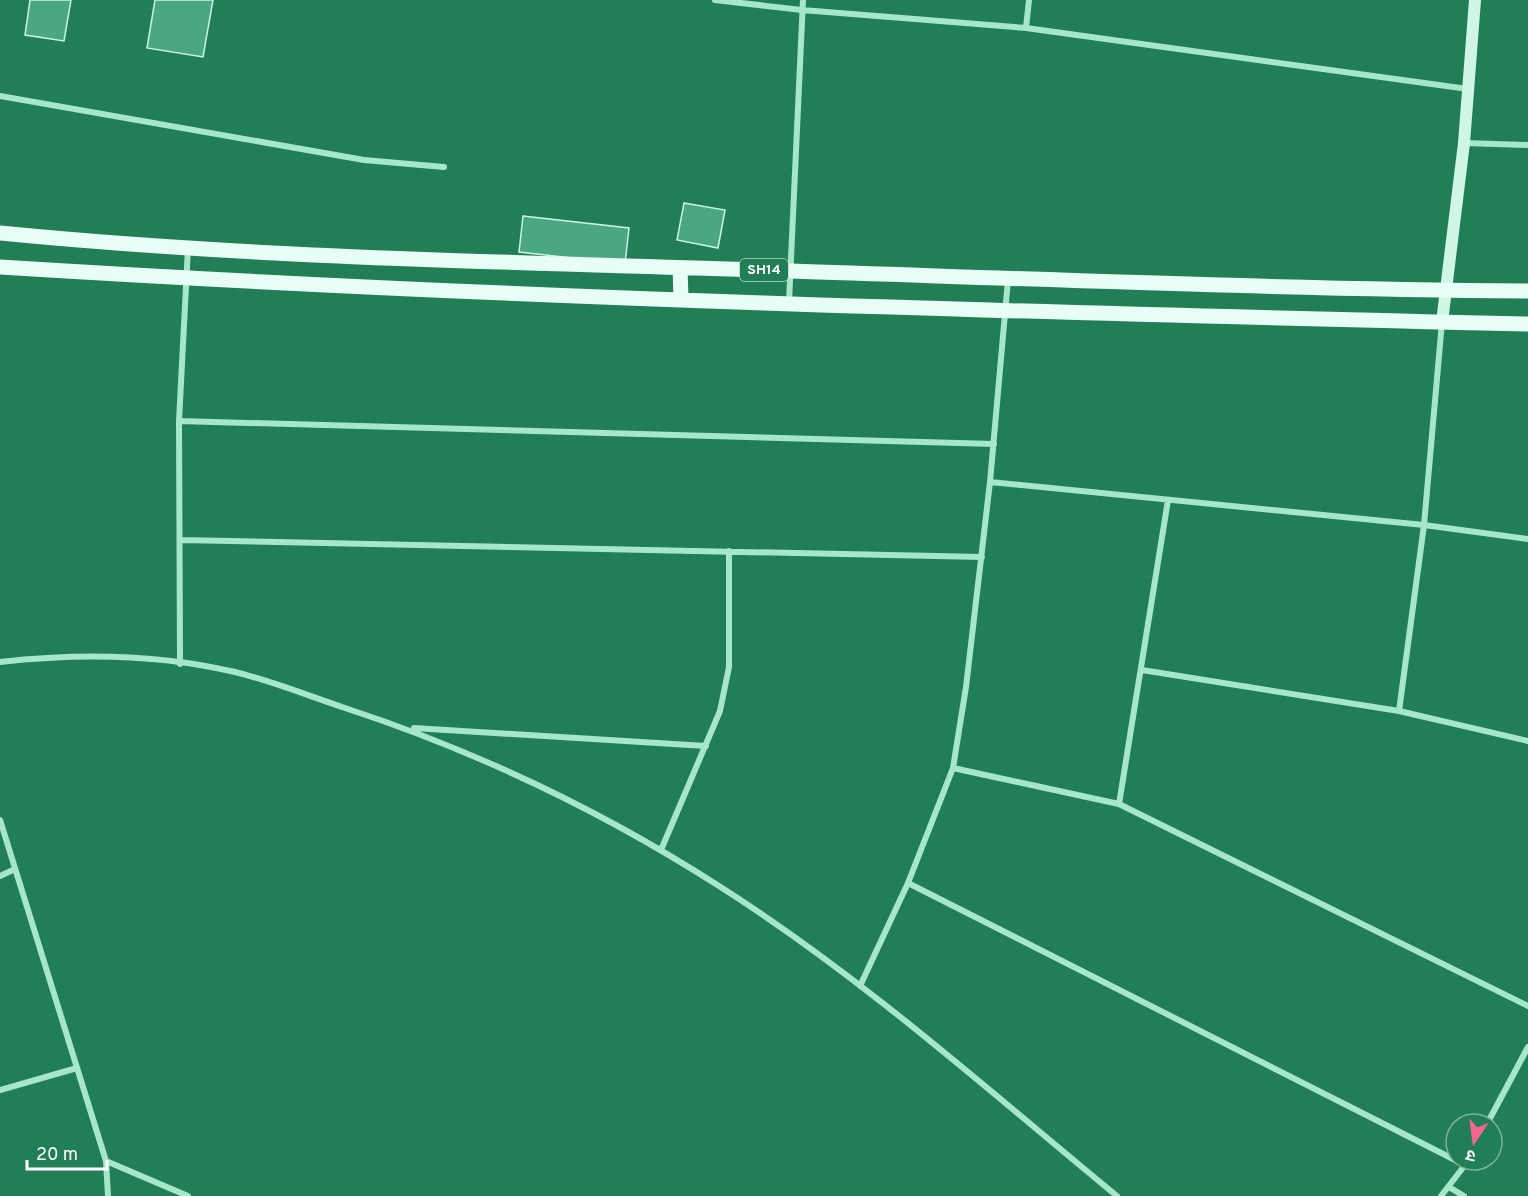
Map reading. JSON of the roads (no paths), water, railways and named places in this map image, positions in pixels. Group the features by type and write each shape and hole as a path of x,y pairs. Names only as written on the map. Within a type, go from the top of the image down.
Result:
{"main road":[{"name":"SH14","path":"0,233 188,248 516,264 790,271 1008,280 1528,291"},
{"name":"SH14","path":"0,267 368,290 681,298 1005,311 1528,324"},
{"path":"680,268 681,298"}],"street":[{"path":"715,0 802,10 1026,28 1469,89"},
{"path":"789,302 803,0"},
{"path":"1026,28 1029,0"},
{"path":"1399,711 1424,525 1442,322 1464,143 1475,0"},
{"path":"0,96 364,160 444,167"},
{"path":"1464,143 1528,145"},
{"path":"180,664 179,421 188,248"},
{"path":"860,986 908,883 953,768 982,558 1008,280"},
{"path":"179,421 994,444"},
{"path":"990,482 1424,525 1528,539"},
{"path":"1119,804 1143,670 1168,500"},
{"path":"180,540 982,558"},
{"path":"661,850 720,711 729,667 729,551"},
{"path":"0,662 53,656 117,656 235,672 406,728 554,792 661,850 722,887 860,986 1118,1196"},
{"path":"1143,670 1399,711 1528,741"},
{"path":"406,728 706,746"},
{"path":"953,768 1119,804 1528,1006"},
{"path":"0,820 106,1161 108,1196"},
{"path":"0,876 15,869"},
{"path":"908,883 1444,1151"},
{"path":"1493,1112 1528,1047"},
{"path":"0,1090 77,1068"},
{"path":"106,1161 188,1196"},
{"path":"1441,1196 1459,1172"},
{"path":"1449,1187 1464,1196"}]}
